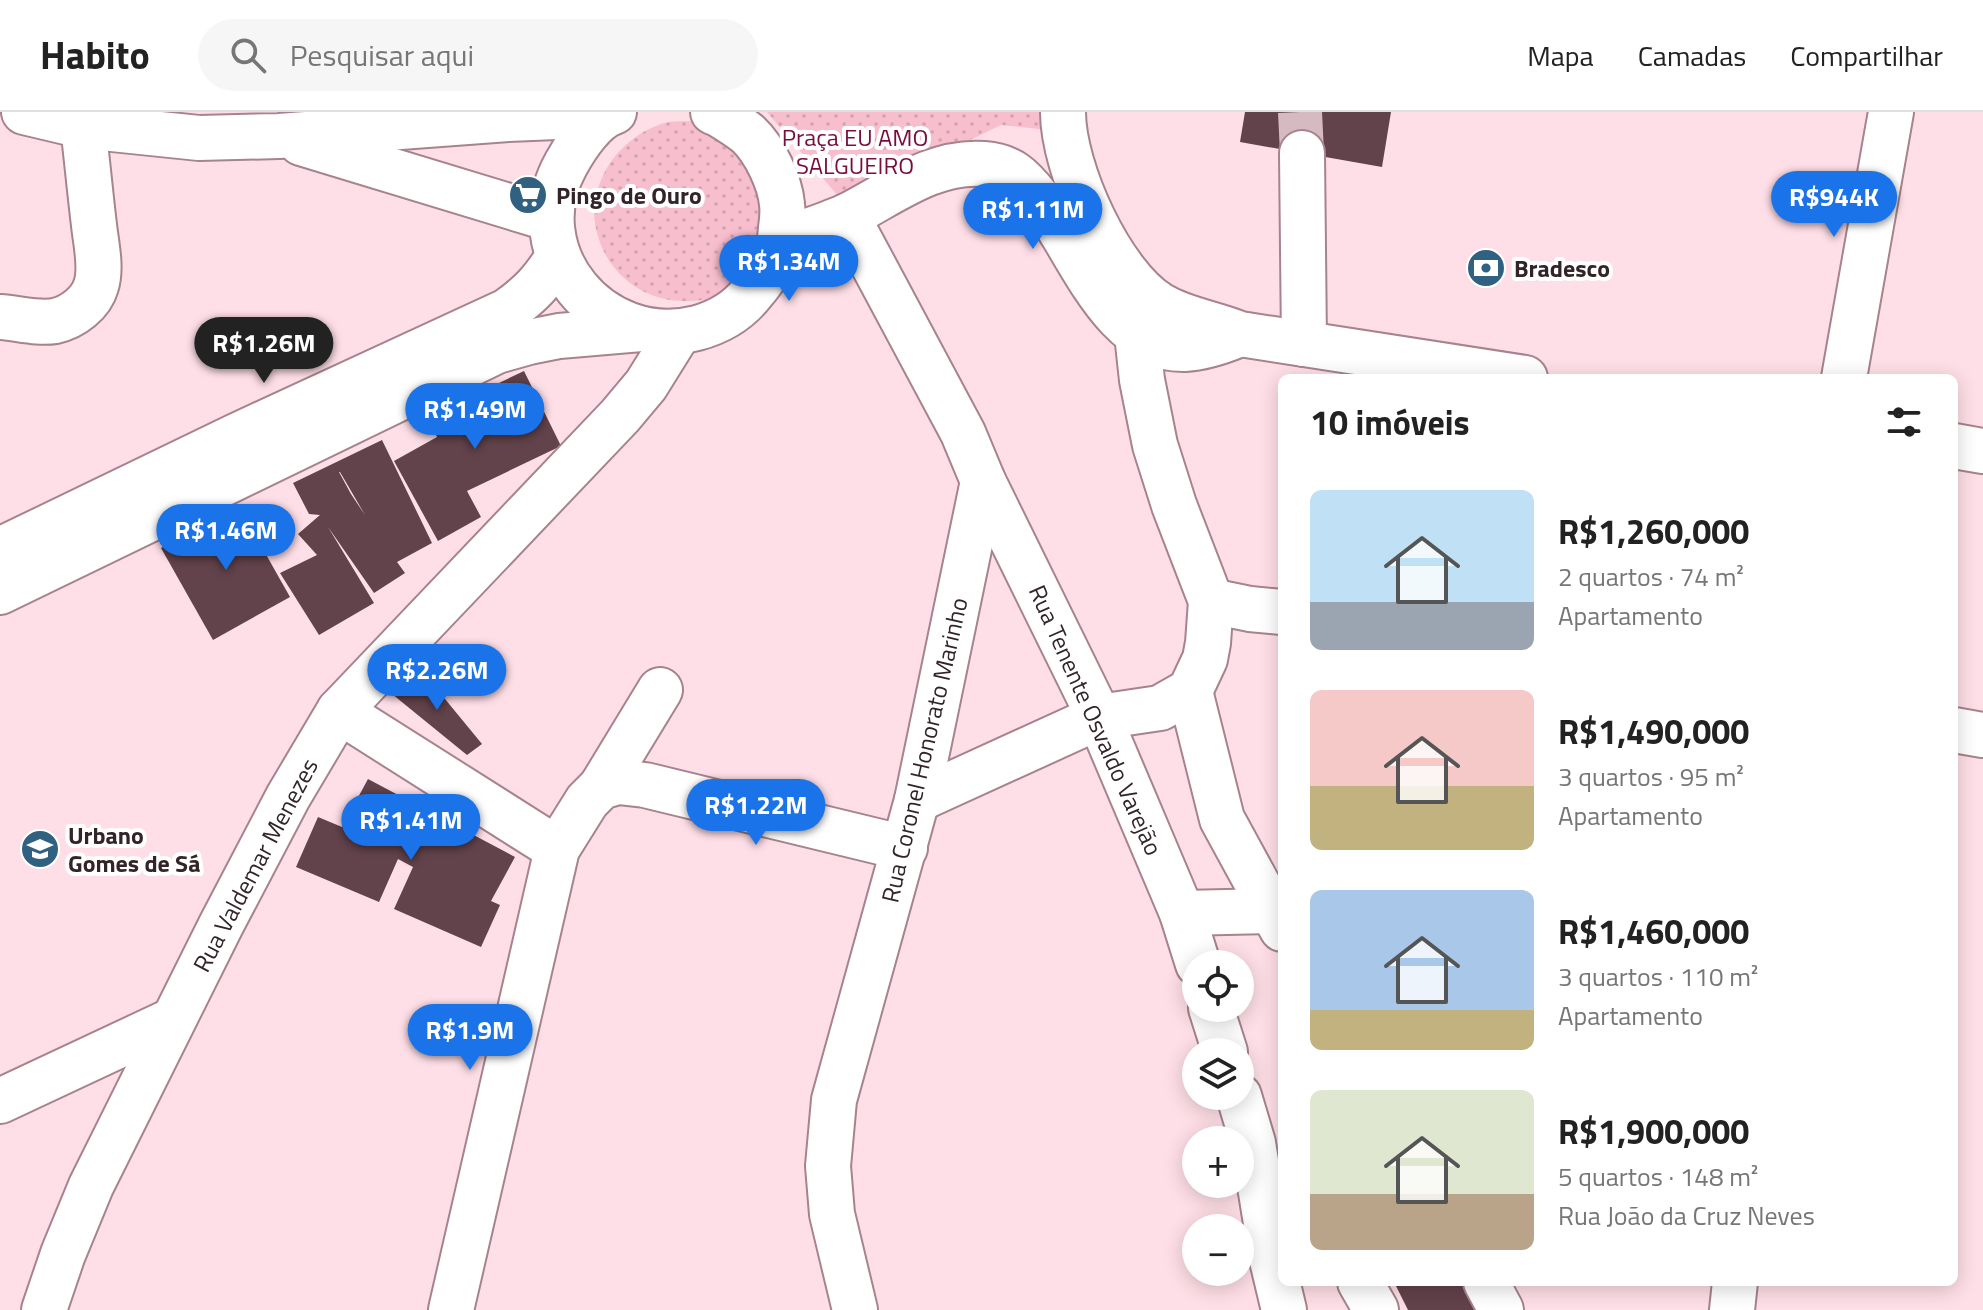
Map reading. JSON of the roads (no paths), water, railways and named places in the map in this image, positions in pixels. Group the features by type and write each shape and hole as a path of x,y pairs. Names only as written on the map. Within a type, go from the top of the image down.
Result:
{"street":[{"path":"24,112 83,126 199,138 279,136 507,115 609,113"},
{"path":"245,452 497,351 559,336 660,331 712,324 742,305 767,276 781,241 782,203 772,167 749,135 713,112"},
{"path":"1845,374 1891,112"},
{"path":"5,569 245,452 507,311 526,297 539,285 555,238 557,180 576,145 609,113"},
{"path":"1060,115 1067,147 1091,215 1134,284 1159,304 1192,320 1240,334 1499,374"},
{"path":"0,317 55,321 84,305 96,287 98,255 83,126"},
{"path":"279,136 555,238 577,290 606,315 660,331"},
{"path":"1302,153 1304,344"},
{"path":"781,241 847,216 939,168 985,164 1004,168 1021,177 1048,209 1101,296 1137,334 1162,346 1183,349 1207,346 1240,334"},
{"path":"847,216 963,433 983,481"},
{"name":"Rua Valdemar Menezes","path":"44,1310 91,1186 288,797 339,711 620,416 646,385 660,331"},
{"path":"917,800 1099,717 1160,708 1190,691 1205,659 1211,601 1155,445 1142,380 1137,334"},
{"path":"1958,447 1983,451"},
{"name":"Rua Tenente Osvaldo Varejão","path":"983,481 1099,717 1182,913 1194,950"},
{"name":"Rua Coronel Honorato Marinho","path":"855,1310 832,1214 828,1166 834,1100 917,800 983,481"},
{"path":"1211,601 1278,612"},
{"path":"451,1310 557,849 587,801 609,784 660,690"},
{"path":"1190,691 1222,819 1278,917"},
{"path":"339,711 557,849"},
{"path":"1958,731 1983,735"},
{"path":"609,784 645,785 905,848"},
{"path":"1182,913 1278,917"},
{"path":"0,1101 173,1020"},
{"path":"1254,1144 1278,1171"},
{"path":"1254,1149 1278,1285"},
{"path":"1278,1286 1284,1310"},
{"path":"1362,1286 1376,1310"},
{"path":"1488,1286 1501,1310"},
{"path":"1732,1310 1735,1286"}],"tunnel":[{"path":"1300,112 1302,153"}],"place":[{"name":"Pingo de Ouro","path":"528,195"},
{"name":"Bradesco","path":"1486,268"},
{"name":"Urbano Gomes de Sá","path":"40,849"}],"park label":[{"name":"Praça EU AMO SALGUEIRO","path":"855,151"}]}
